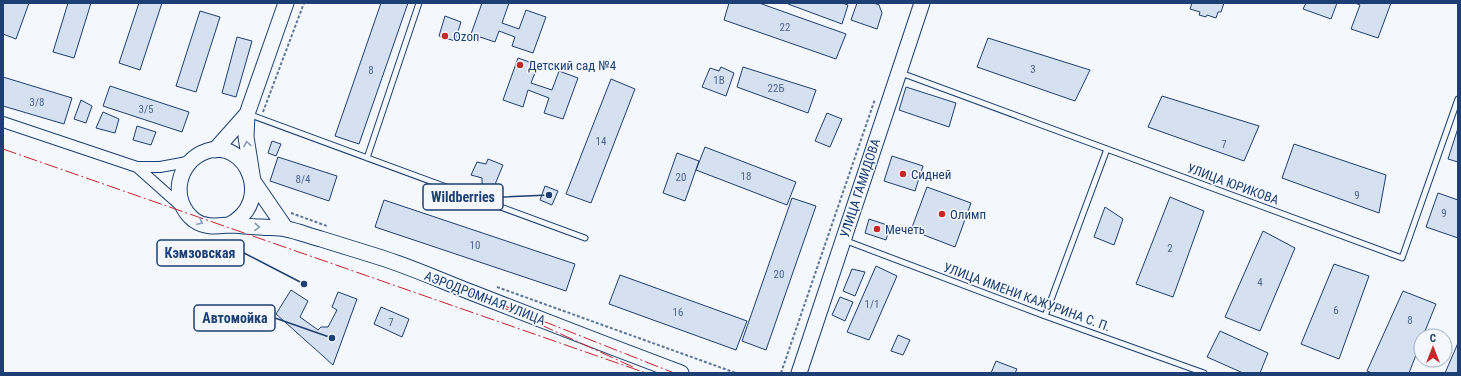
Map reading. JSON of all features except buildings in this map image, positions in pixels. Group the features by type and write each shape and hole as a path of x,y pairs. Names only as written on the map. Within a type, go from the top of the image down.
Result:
{"street":[{"path":"136,167 172,200 184,208 195,220 208,226 229,225 239,219 246,211 253,196 253,181 246,137 254,116 286,3"},
{"name":"УЛИЦА ГАМИДОВА","path":"799,373 920,4"},
{"path":"215,150 254,116"},
{"path":"3,122 136,167 160,167 192,160 207,151 226,151 238,158 248,171 253,181 286,229"},
{"path":"184,208 180,198 179,184 183,171 192,160"},
{"name":"АЭРОДРОМНАЯ УЛИЦА","path":"229,225 286,229 381,258 681,373"}],"lane":[{"path":"367,158 419,3"},
{"name":"УЛИЦА ЮРИКОВА","path":"898,72 1402,258 1458,99"},
{"path":"254,116 585,238"},
{"path":"1045,316 1107,150"},
{"name":"УЛИЦА ИМЕНИ КАЖУРИНА С. П.","path":"843,240 1045,316 1204,373"}],"path":[{"path":"254,116 304,3"},
{"path":"781,373 877,94"},
{"path":"291,213 328,226"},
{"path":"491,285 736,373"}],"power":[{"path":"3,149 646,373"},
{"path":"633,367 467,291 674,373"}],"place":[{"name":"Ozon","path":"445,36"},
{"name":"Детский сад №4","path":"520,65"},
{"name":"Сидней","path":"903,174"},
{"name":"Wildberries","path":"549,195"},
{"name":"Олимп","path":"942,214"},
{"name":"Мечеть","path":"877,229"},
{"name":"Кэмзовская","path":"304,284"},
{"name":"Автомойка","path":"332,338"}]}
